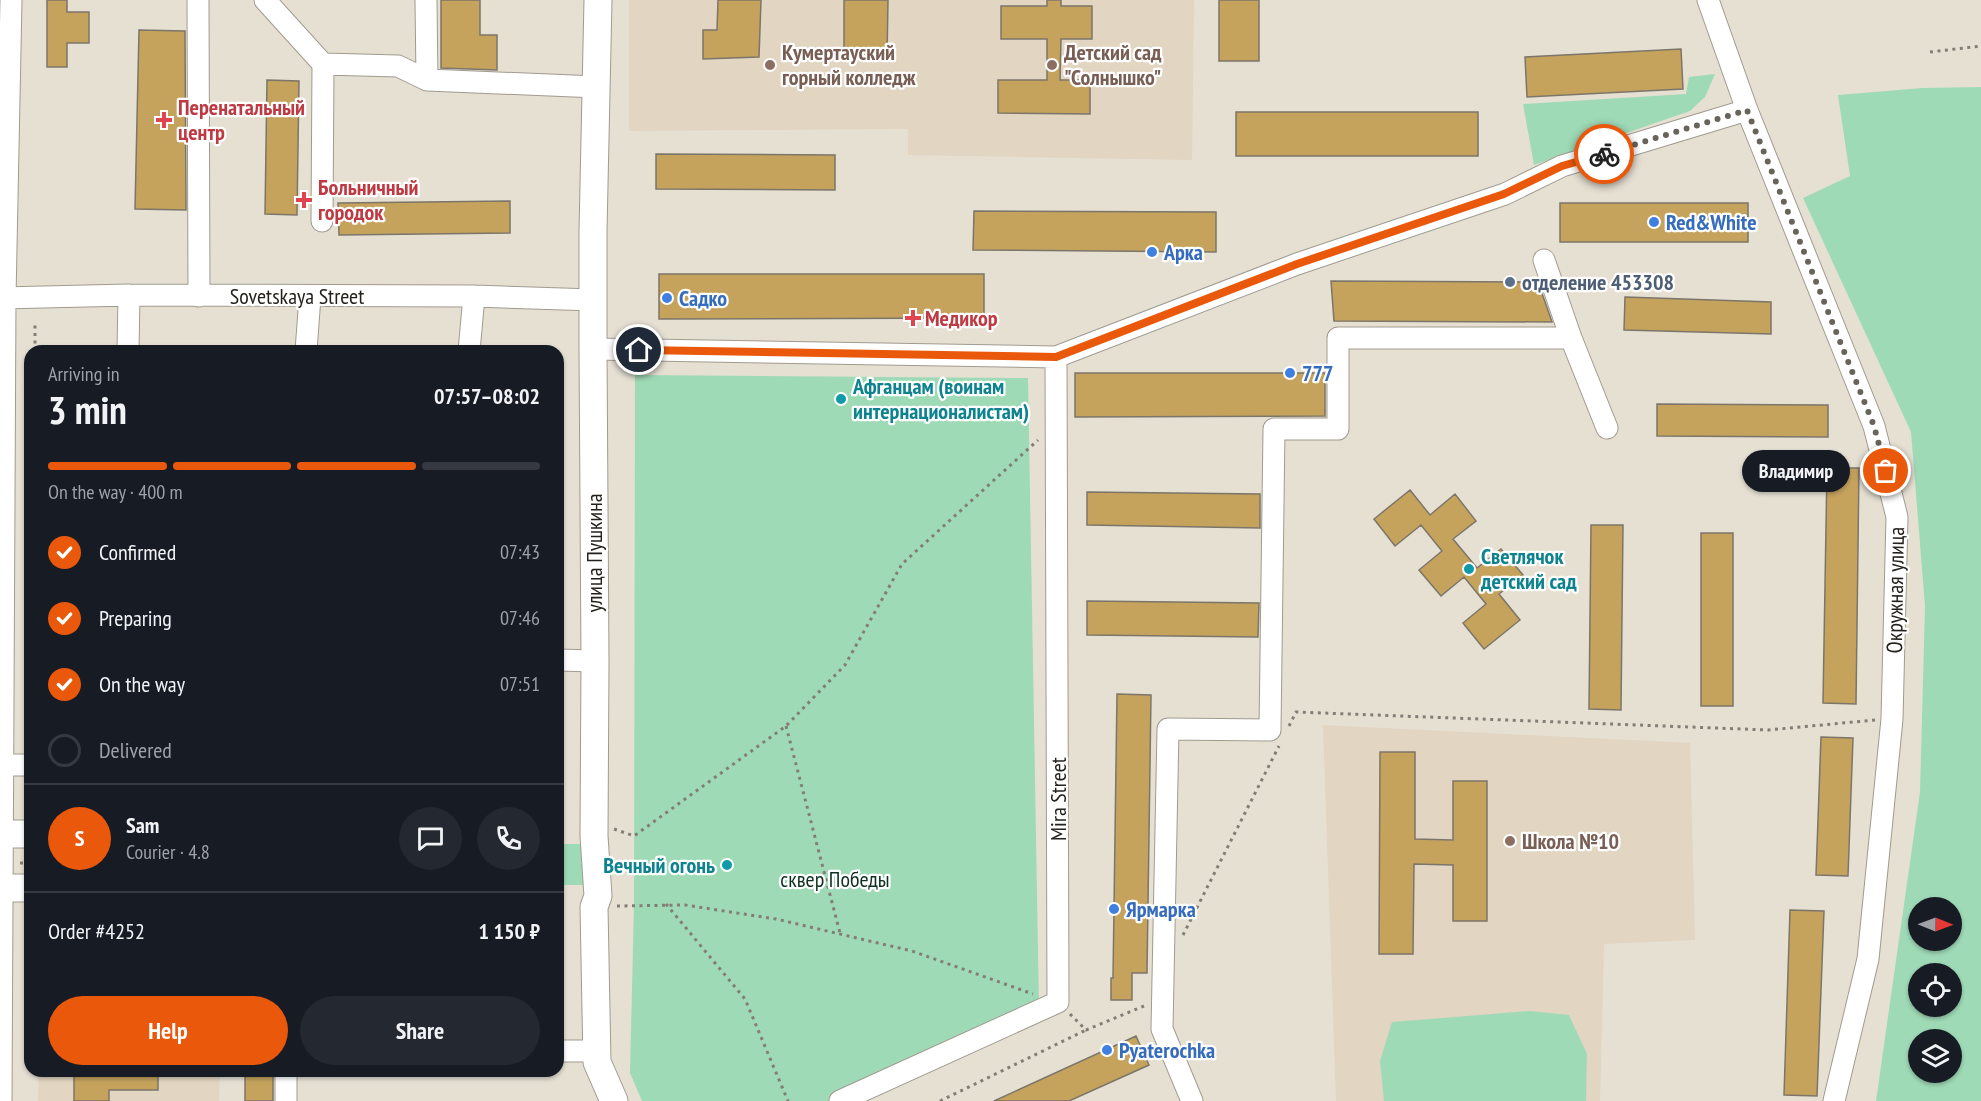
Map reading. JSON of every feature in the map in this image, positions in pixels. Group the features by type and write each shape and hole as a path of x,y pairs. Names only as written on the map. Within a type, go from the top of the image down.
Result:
{"main road":[{"name":"улица Пушкина","path":"598,0 593,231 594,836 598,896 594,907 597,1062 614,1101"},
{"path":"1,834 24,834"},
{"path":"1,888 24,888"}],"street":[{"path":"1,1101 4,127 11,0"},
{"path":"198,0 200,296"},
{"path":"266,0 323,64 322,221"},
{"path":"426,0 427,80"},
{"name":"Окружная улица","path":"1708,0 1747,110 1874,426 1897,517 1892,719 1868,959 1834,1101"},
{"path":"323,64 399,66 427,80 597,87"},
{"path":"593,350 1056,357 1297,264 1504,194 1562,166 1747,110"},
{"path":"1544,260 1571,338 1607,428"},
{"path":"129,295 129,345"},
{"name":"Sovetskaya Street","path":"3,298 129,295 474,296 594,300"},
{"path":"470,345 474,296"},
{"path":"306,345 310,297"},
{"path":"1192,1101 1162,1029 1168,729 1270,730 1274,429 1338,429 1338,338 1571,338"},
{"name":"Mira Street","path":"1056,357 1058,1002"},
{"path":"564,660 595,661"},
{"path":"2,765 24,765"},
{"path":"840,1101 1058,1002"},
{"path":"564,1051 597,1051"},
{"path":"286,1077 286,1101"}],"path":[{"path":"1930,52 1981,46"},
{"path":"35,324 35,345"},
{"path":"595,822 634,836 786,726 845,665 902,564 1057,423"},
{"path":"1286,733 1296,712 1768,729 1892,719"},
{"path":"786,726 840,934"},
{"path":"1179,942 1280,743"},
{"path":"666,904 745,999 788,1101"},
{"path":"594,907 686,905 776,919 912,951 1058,1002 1086,1030"},
{"path":"940,1101 1086,1030 1148,1005"}],"shaded area":[{"path":"629,0 1194,0 1192,160 908,155 908,129 629,131"},
{"name":"Школа №10","path":"1323,725 1690,743 1695,940 1604,944 1600,1101 1336,1101"},
{"path":"39,1077 220,1077 219,1101 38,1101"}],"green space":[{"path":"1715,74 1705,97 1690,111 1534,165 1523,104 1686,94 1689,77"},
{"path":"1981,87 1981,1101 1876,1101 1920,792 1925,606 1911,432 1803,198 1850,176 1838,95 1922,88"},
{"name":"сквер Победы","path":"635,375 1028,378 1039,1008 835,1101 642,1101 630,1073 634,904"},
{"path":"564,844 585,844 584,885 564,885"},
{"path":"1530,1011 1569,1015 1587,1054 1586,1101 1384,1101 1380,1061 1392,1022"}],"building":[{"path":"47,0 67,0 67,12 89,12 89,43 67,43 67,67 47,67"},
{"path":"441,0 480,0 480,35 497,35 497,70 441,68"},
{"path":"718,0 761,0 759,57 703,59 703,30 717,30"},
{"path":"844,0 888,0 887,58 844,58"},
{"path":"1047,0 1061,0 1061,6 1092,6 1092,39 1061,39 1060,80 1090,80 1090,114 998,113 998,80 1047,80 1047,39 1001,39 1001,6 1047,6"},
{"path":"1219,0 1259,0 1259,61 1219,61"},
{"name":"Перенатальный центр","path":"139,30 185,31 186,210 135,209"},
{"path":"1681,49 1683,89 1527,97 1525,57"},
{"path":"267,80 299,81 297,215 265,214"},
{"path":"1236,112 1478,112 1478,156 1236,156"},
{"path":"656,154 835,155 835,190 656,189"},
{"path":"510,201 510,233 339,235 338,203"},
{"name":"Red&White","path":"1560,203 1748,203 1748,242 1560,242"},
{"path":"974,211 1216,212 1216,252 973,250"},
{"path":"659,274 984,274 984,318 659,319"},
{"path":"1331,281 1538,282 1552,322 1334,321"},
{"path":"1625,297 1771,302 1771,334 1624,330"},
{"path":"1075,373 1325,373 1325,416 1075,417"},
{"path":"1657,404 1828,405 1828,437 1657,436"},
{"path":"1827,468 1859,468 1856,704 1823,703"},
{"name":"Светлячок детский сад","path":"1410,490 1430,515 1455,494 1476,521 1453,539 1477,568 1501,549 1523,575 1499,594 1520,620 1484,649 1463,623 1486,604 1464,577 1441,596 1419,570 1442,551 1421,525 1395,546 1374,519"},
{"path":"1087,492 1260,494 1260,528 1087,525"},
{"path":"1591,525 1623,525 1621,710 1589,709"},
{"path":"1701,533 1733,533 1733,706 1701,706"},
{"path":"1087,601 1259,603 1258,637 1087,635"},
{"path":"1117,694 1151,695 1147,973 1132,973 1132,1000 1111,1000"},
{"path":"1821,737 1853,738 1848,876 1816,875"},
{"path":"1380,752 1415,752 1415,839 1453,840 1453,781 1487,781 1487,921 1453,921 1453,865 1414,864 1413,954 1379,954"},
{"path":"1790,910 1824,911 1817,1096 1784,1095"},
{"path":"1136,1036 1149,1065 1069,1101 994,1101"},
{"path":"74,1077 158,1077 158,1090 109,1090 109,1101 74,1101"},
{"path":"245,1077 273,1077 273,1101 245,1101"}],"way so far":[{"path":"1604,154 1747,110 1874,426 1886,471"}],"place":[{"name":"Кумертауский горный колледж","path":"770,65"},
{"name":"Детский сад \"Солнышко\"","path":"1052,65"},
{"name":"Перенатальный центр","path":"164,120"},
{"name":"Больничный городок","path":"304,200"},
{"name":"Red&White","path":"1654,222"},
{"name":"Арка","path":"1152,252"},
{"name":"отделение 453308","path":"1510,282"},
{"name":"Садко","path":"667,298"},
{"name":"Медикор","path":"913,318"},
{"name":"777","path":"1290,373"},
{"name":"Афганцам (воинам интернационалистам)","path":"841,399"},
{"name":"Владимир","path":"1886,471"},
{"name":"Светлячок детский сад","path":"1469,569"},
{"name":"Школа №10","path":"1510,841"},
{"name":"Вечный огонь","path":"727,865"},
{"name":"Ярмарка","path":"1114,909"},
{"name":"Pyaterochka","path":"1107,1050"}],"route":[{"path":"639,350 1056,357 1297,264 1504,194 1562,166 1604,154"}]}
